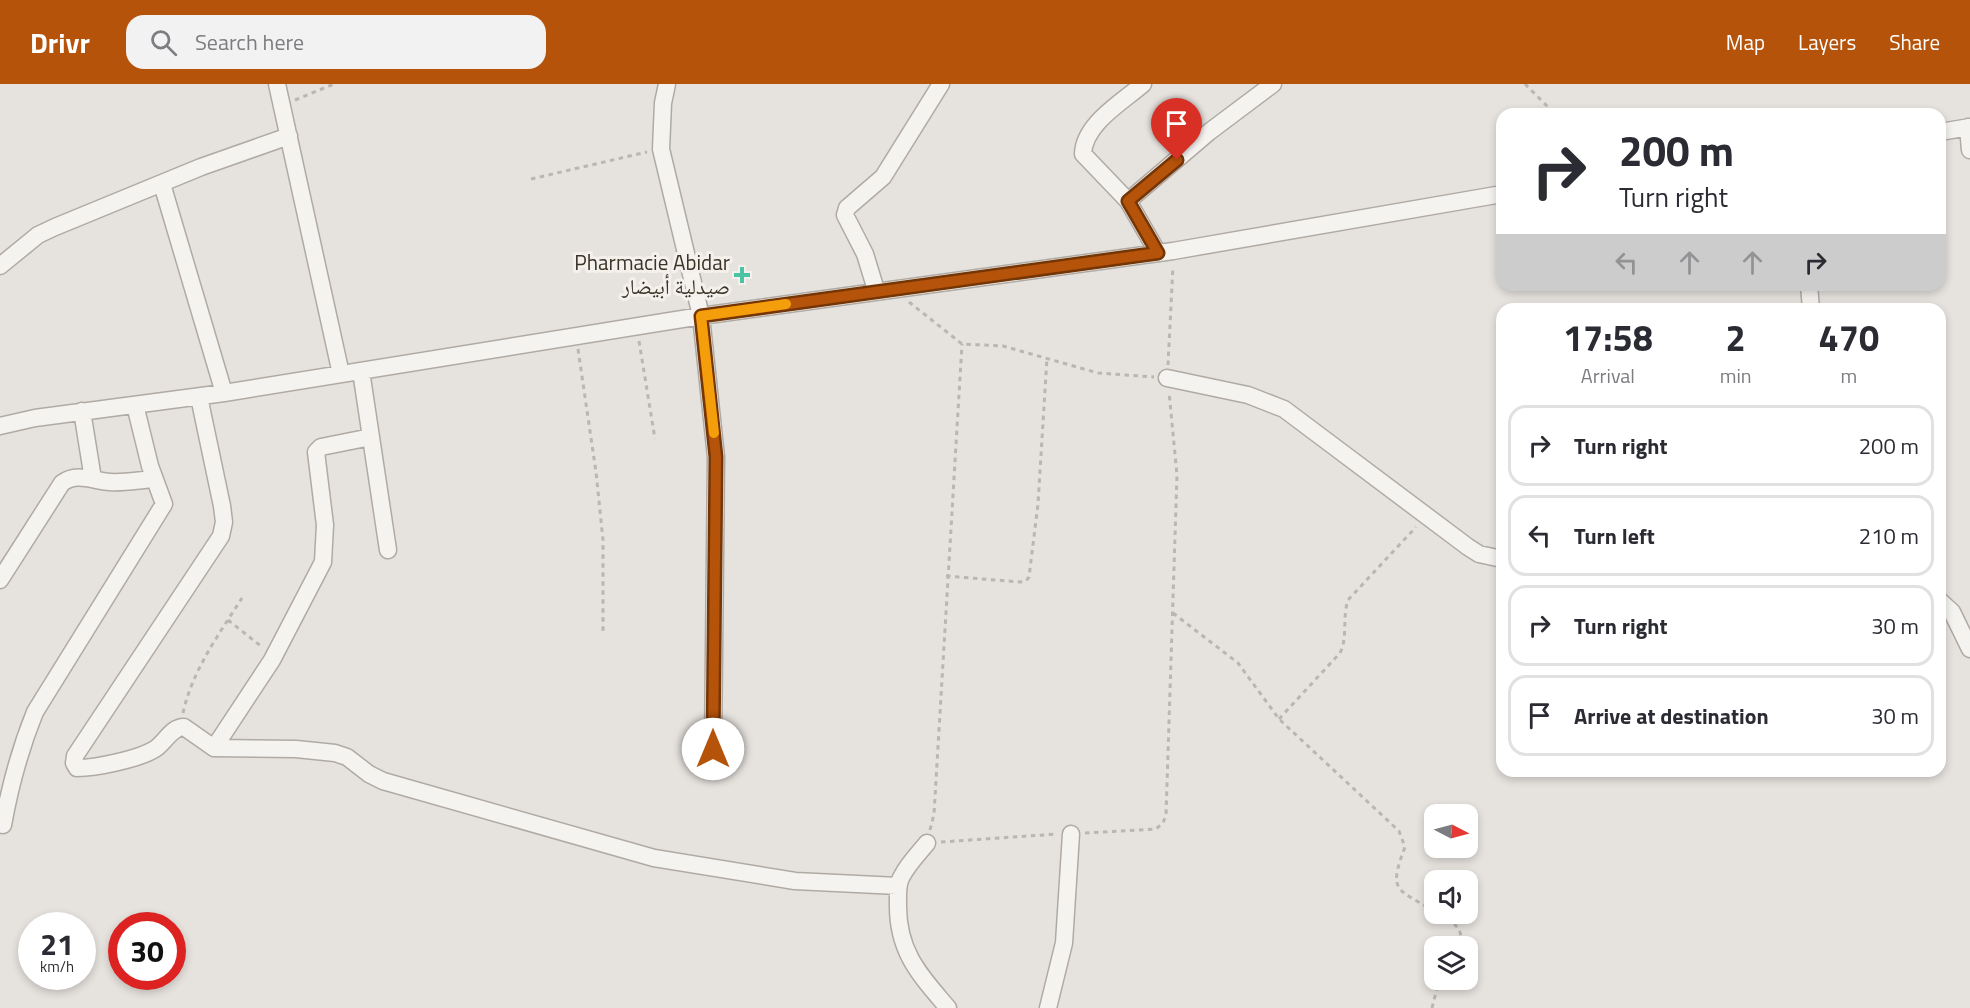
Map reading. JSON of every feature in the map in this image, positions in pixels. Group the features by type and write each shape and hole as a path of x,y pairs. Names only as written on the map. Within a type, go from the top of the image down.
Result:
{"street":[{"path":"277,84 341,374"},
{"path":"667,84 663,103 661,148 701,316 716,457 713,749"},
{"path":"876,290 865,254 845,214 847,208 883,177 941,84"},
{"path":"1143,84 1091,130 1084,142 1083,154 1128,201 1166,252"},
{"path":"1128,201 1209,132 1273,84"},
{"path":"1946,131 1969,127 1970,150"},
{"path":"0,266 38,235 289,135"},
{"path":"162,184 208,331 224,393"},
{"path":"0,426 82,411 199,397 576,338 701,316 876,290 1166,252 1496,195"},
{"path":"361,371 388,550"},
{"path":"1167,378 1248,395 1284,409 1331,447 1479,554 1496,558"},
{"path":"199,397 222,506 224,522 221,536 75,756 74,762 77,768 142,755 155,749 180,727 191,731 214,748 296,749 335,753 347,757 369,774 383,781 654,858 795,881 898,886"},
{"path":"3,825 4,794 35,712 163,508 163,497 154,479 135,405"},
{"path":"82,411 93,479"},
{"path":"214,748 274,656 320,572 325,556 326,536 316,453 321,447 371,437"},
{"path":"0,580 63,483 69,478 80,476 108,482 154,479"},
{"path":"1946,606 1952,612 1970,649"},
{"path":"1048,1008 1064,943 1071,834"},
{"path":"927,843 902,876 898,886 898,921 903,945 917,972 948,1008"}],"path":[{"path":"282,106 334,84"},
{"path":"1525,84 1550,108"},
{"path":"531,179 661,148"},
{"path":"962,344 946,576 934,814 927,843 1156,829 1163,823 1169,787 1177,475 1167,378 1166,252"},
{"path":"896,288 913,306 962,344 1003,346 1098,373 1167,378"},
{"path":"637,328 655,439"},
{"path":"576,338 596,472 603,540 603,631"},
{"path":"946,576 1020,582 1026,581 1029,576 1038,504 1047,358"},
{"path":"1279,719 1340,653 1344,644 1344,610 1348,600 1428,515"},
{"path":"180,727 194,679 242,598"},
{"path":"1173,613 1238,663 1279,719 1399,831 1405,840 1405,847 1394,876 1396,883 1401,891 1424,904"},
{"path":"228,620 274,656"},
{"path":"1432,1008 1436,990"}],"slow traffic":[{"path":"714,433 701,316 786,304"}],"place":[{"name":"Pharmacie Abidar صيدلية أبيضار","path":"742,275"}],"route":[{"path":"713,749 716,457 701,316 876,290 1158,253 1128,201 1177,160"}]}
